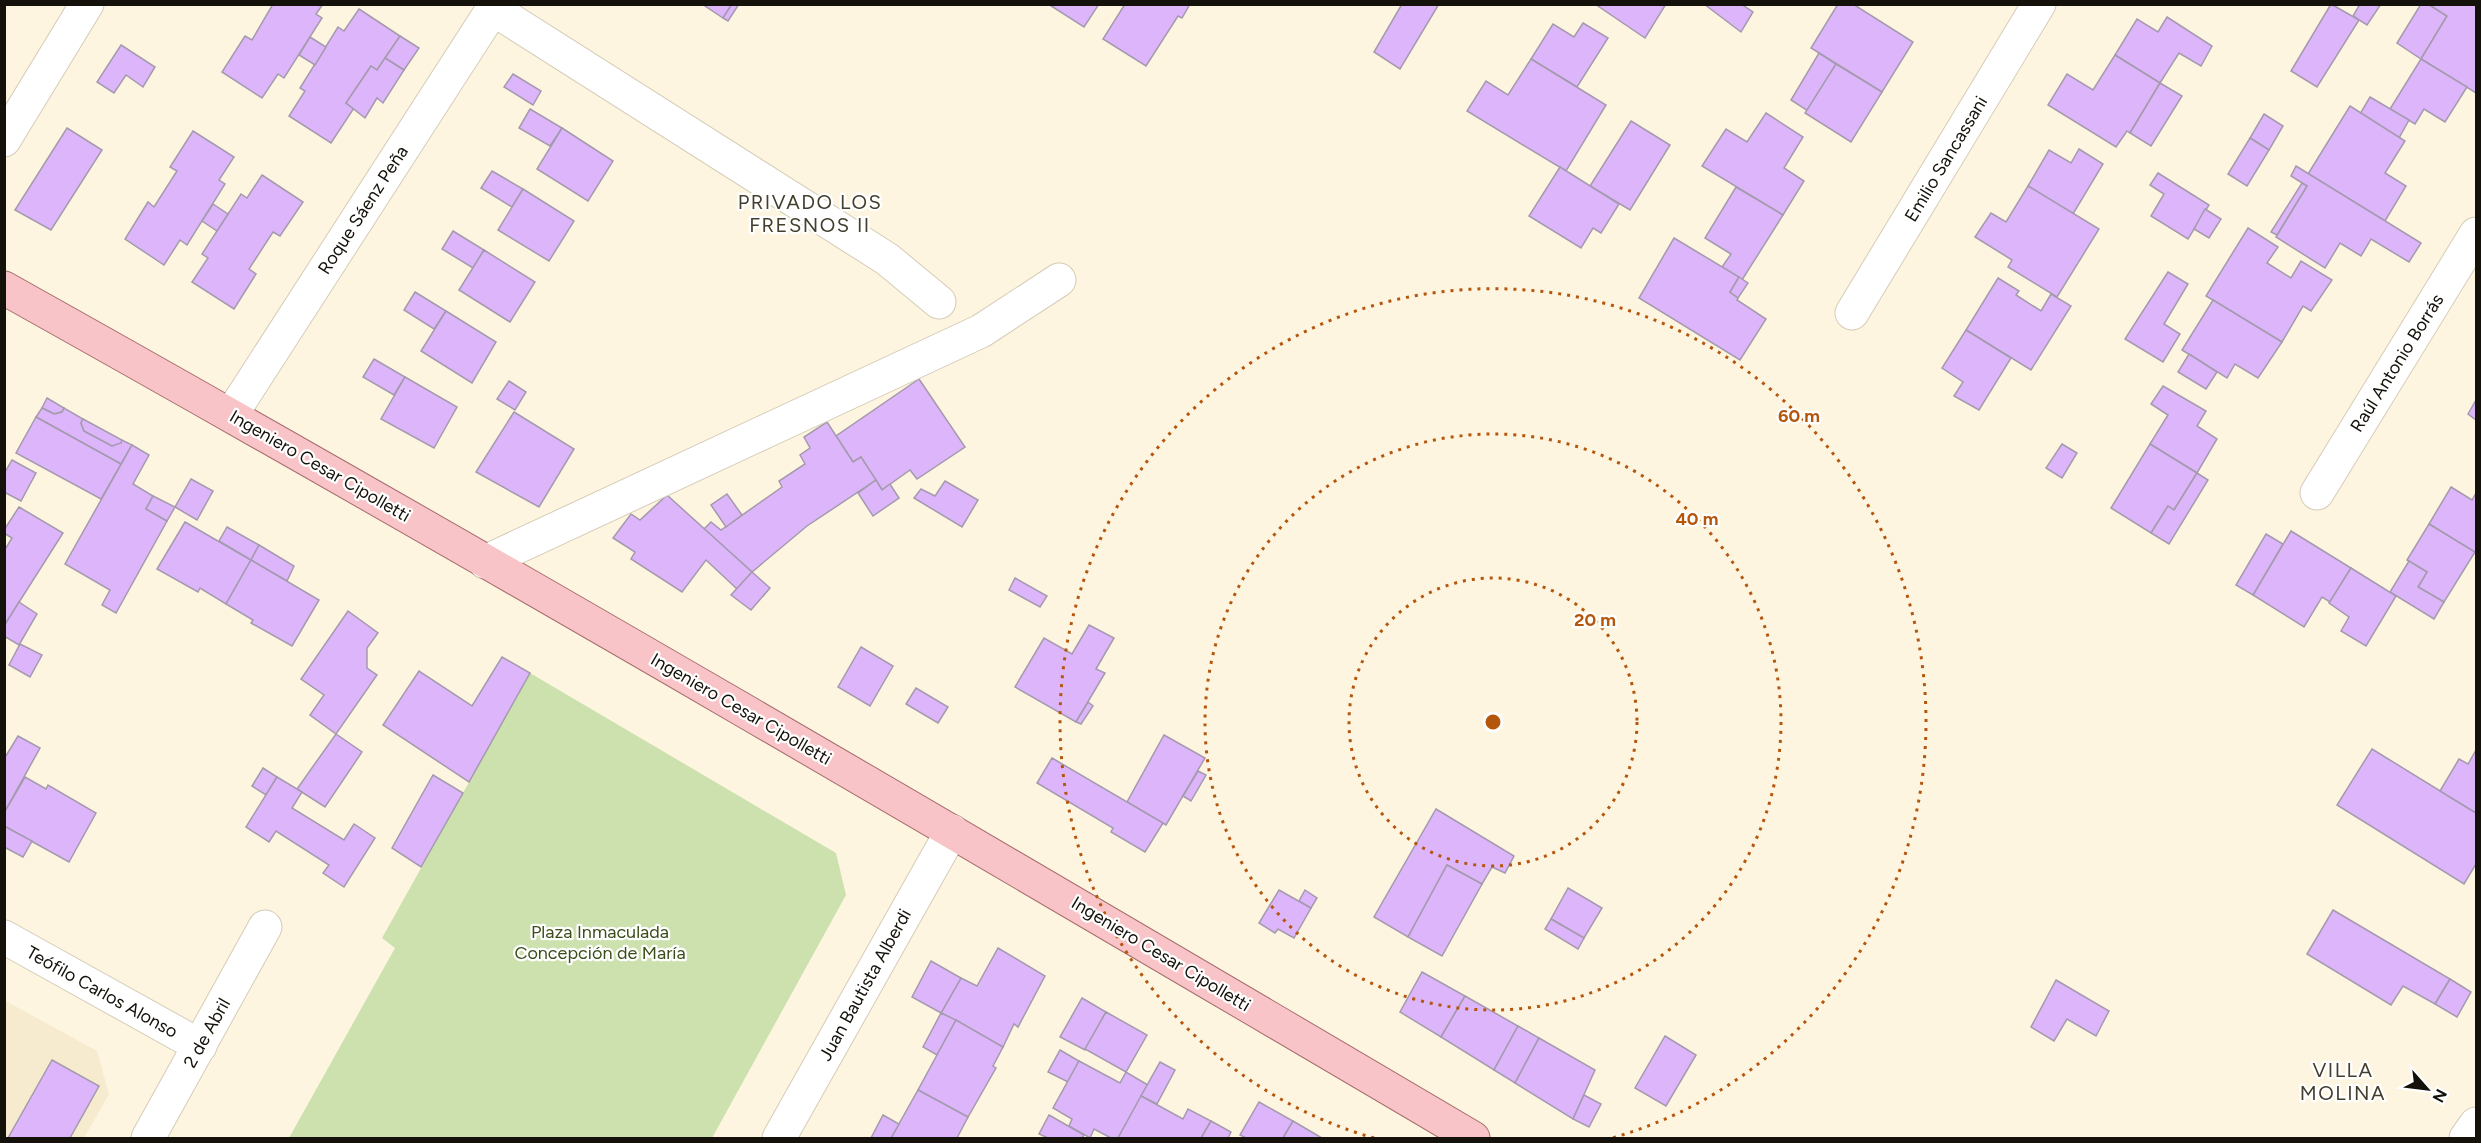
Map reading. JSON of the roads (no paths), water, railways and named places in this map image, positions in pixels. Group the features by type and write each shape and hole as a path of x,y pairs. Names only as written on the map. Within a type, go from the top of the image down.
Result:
{"main road":[{"name":"Ingeniero Cesar Cipolletti","path":"4,288 231,415 952,831 1473,1138"}],"street":[{"path":"4,140 87,4"},
{"name":"Emilio Sancassani","path":"1852,313 2039,4"},
{"path":"494,7 887,259 939,302"},
{"name":"Roque Sáenz Peña","path":"231,415 494,7"},
{"name":"Raúl Antonio Borrás","path":"2317,493 2476,234"},
{"path":"485,562 981,332 1059,280"},
{"name":"Juan Bautista Alberdi","path":"779,1138 952,831"},
{"name":"2 de Abril","path":"148,1138 266,927"},
{"name":"Teófilo Carlos Alonso","path":"4,937 200,1046"},
{"path":"2466,1138 2476,1124"}],"district":[{"name":"PRIVADO LOS FRESNOS II","path":"810,214"},
{"name":"VILLA MOLINA","path":"2343,1082"}],"park label":[{"name":"Plaza Inmaculada Concepción de María","path":"600,942"}]}
